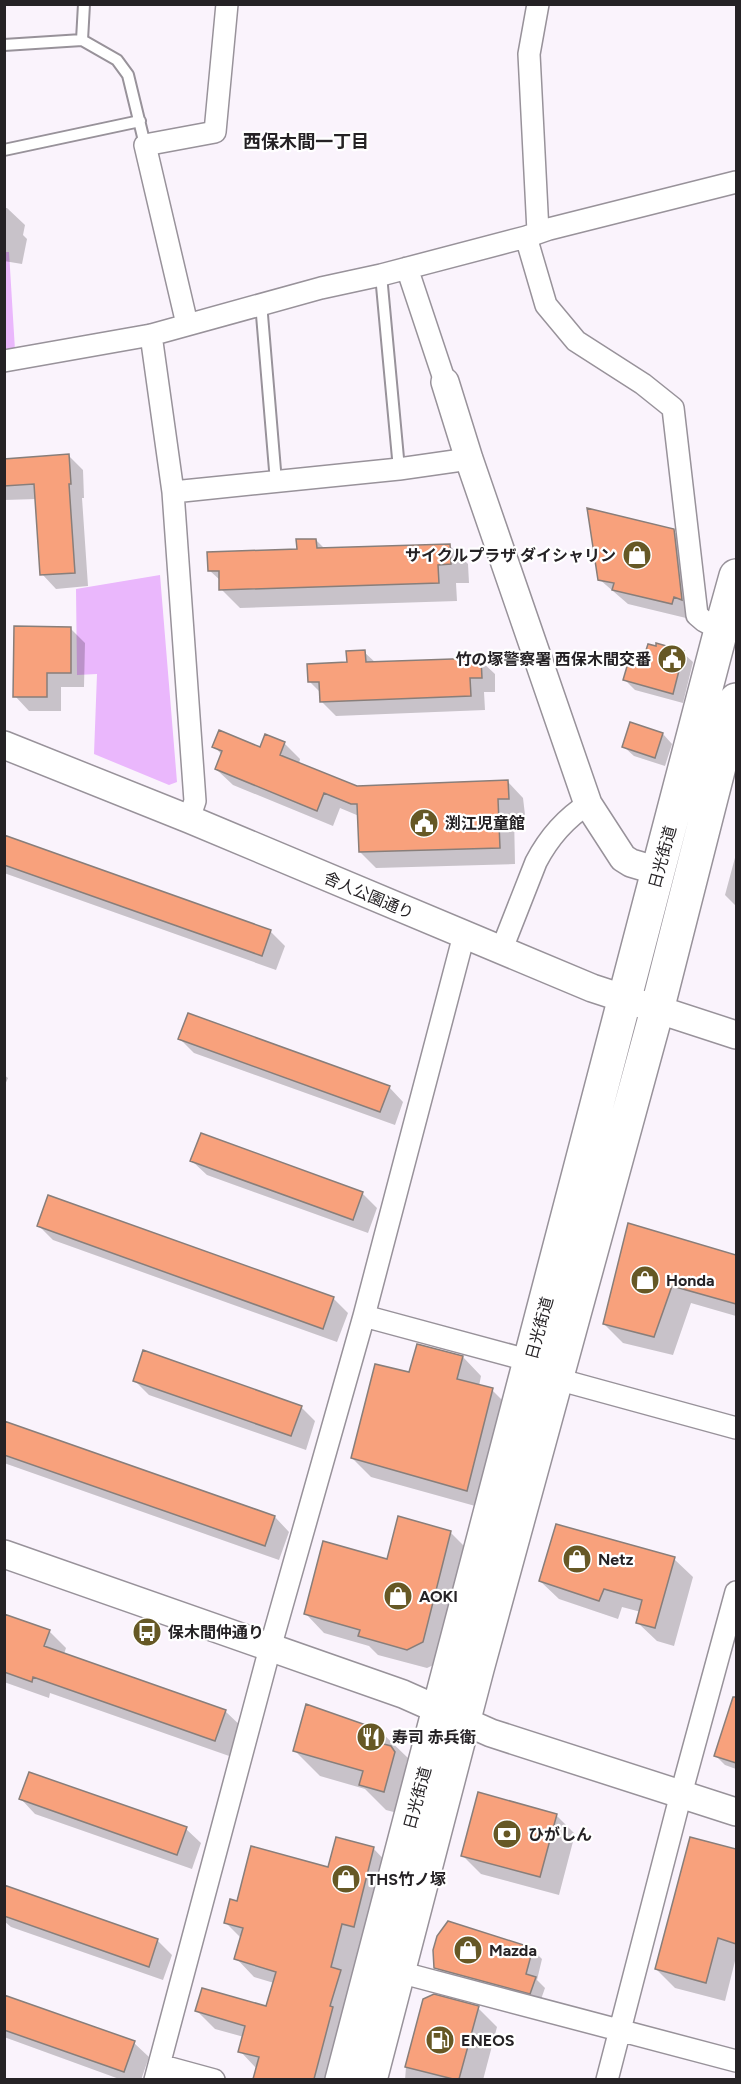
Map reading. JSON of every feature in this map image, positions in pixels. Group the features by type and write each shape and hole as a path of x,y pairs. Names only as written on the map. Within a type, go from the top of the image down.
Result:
{"highway":[{"name":"日光街道","path":"544,1370 625,1000 736,576"},
{"name":"日光街道","path":"342,2079 451,1716 544,1370 657,1010 727,772 736,700"},
{"name":"日光街道","path":"370,2079 399,1972 451,1716"}],"street":[{"path":"187,324 145,144 215,132 227,4"},
{"path":"535,5 530,54 532,234 546,305 576,341 643,384 673,408 697,615 721,630"},
{"path":"4,362 151,335 261,303 381,275 736,182"},
{"path":"407,268 446,382 469,459 588,804 623,858 631,863 658,871"},
{"path":"151,335 173,492 195,801 189,819"},
{"path":"173,492 399,469 469,459"},
{"name":"舎人公園通り","path":"4,745 189,819 501,951 625,1000 736,1035"},
{"path":"501,951 543,849 572,814 588,804"},
{"path":"214,2079 157,2072 270,1648 364,1316 465,935"},
{"path":"364,1316 736,1428"},
{"path":"4,1554 403,1694 451,1716 736,1812"},
{"path":"607,2079 681,1794 736,1600"},
{"path":"399,1972 736,2061"}],"lane":[{"path":"82,40 84,4"},
{"path":"4,45 82,40 117,60 128,75 145,144"},
{"path":"4,150 140,122"},
{"path":"381,275 399,469"},
{"path":"261,303 276,482"}],"shaded area":[{"path":"4,252 9,252 15,350 4,355"},
{"path":"160,575 177,782 169,785 94,754 97,674 77,675 76,589"}],"building":[{"path":"69,454 75,573 40,575 34,484 4,486 4,459"},
{"name":"サイクルプラザ ダイシャリン","path":"587,508 674,529 682,600 674,597 672,604 612,590 614,583 598,580"},
{"path":"296,539 316,539 317,548 450,544 451,564 438,565 439,583 219,590 219,571 208,571 207,552 297,549"},
{"path":"14,626 71,627 71,673 47,673 47,697 13,697"},
{"path":"656,643 684,651 673,694 623,680 628,663 641,666 648,644 656,646"},
{"path":"365,650 366,662 481,658 482,678 470,678 471,696 320,702 319,682 308,682 307,664 347,662 346,651"},
{"path":"630,722 663,733 655,758 622,747"},
{"path":"219,730 260,747 265,734 285,742 280,755 357,786 508,780 509,799 498,799 500,848 359,852 357,804 351,804 324,793 317,811 215,769 222,751 212,747"},
{"path":"4,835 271,930 262,956 4,865"},
{"path":"188,1013 390,1086 380,1112 178,1039"},
{"path":"201,1133 363,1192 353,1220 190,1161"},
{"path":"48,1195 334,1297 323,1329 37,1226"},
{"path":"628,1223 736,1255 736,1304 672,1286 654,1337 603,1324"},
{"path":"417,1344 463,1356 457,1379 493,1388 467,1491 351,1458 375,1364 409,1372"},
{"path":"143,1350 302,1406 291,1436 133,1381"},
{"path":"4,1421 275,1516 265,1546 4,1455"},
{"path":"398,1516 451,1531 423,1642 407,1650 358,1636 360,1630 304,1614 323,1541 387,1559"},
{"path":"556,1524 675,1557 655,1628 636,1623 642,1600 604,1589 599,1601 539,1581"},
{"path":"4,1614 50,1630 44,1646 226,1710 215,1741 33,1677 32,1682 4,1672"},
{"path":"733,1697 736,1697 736,1763 714,1756"},
{"path":"306,1704 383,1731 380,1743 391,1746 395,1752 384,1792 359,1785 363,1771 293,1751"},
{"path":"29,1772 187,1827 177,1855 19,1799"},
{"path":"478,1792 557,1814 540,1877 461,1856"},
{"path":"336,1837 374,1847 354,1927 342,1924 331,1967 341,1970 330,2006 333,2007 314,2079 253,2079 259,2057 238,2052 245,2026 195,2011 202,1988 266,2006 276,1972 234,1959 243,1928 224,1923 230,1899 237,1901 251,1846 328,1867"},
{"path":"690,1837 736,1849 736,1944 718,1938 706,1983 655,1969"},
{"path":"4,1885 158,1939 149,1967 4,1916"},
{"path":"448,1921 533,1948 526,1974 536,1977 530,1994 434,1968 433,1950 437,1936"},
{"path":"434,1994 479,2006 459,2079 405,2067 423,1999"},
{"path":"4,1995 135,2041 124,2072 4,2030"}],"place":[{"name":"サイクルプラザ ダイシャリン","path":"637,555"},
{"name":"竹の塚警察署 西保木間交番","path":"672,659"},
{"name":"渕江児童館","path":"424,823"},
{"name":"Honda","path":"645,1280"},
{"name":"Netz","path":"577,1559"},
{"name":"AOKI","path":"398,1596"},
{"name":"保木間仲通り","path":"147,1632"},
{"name":"寿司 赤兵衛","path":"371,1737"},
{"name":"ひがしん","path":"507,1834"},
{"name":"THS竹ノ塚","path":"346,1879"},
{"name":"Mazda","path":"468,1950"},
{"name":"ENEOS","path":"440,2040"}],"district":[{"name":"西保木間一丁目","path":"306,142"}]}
